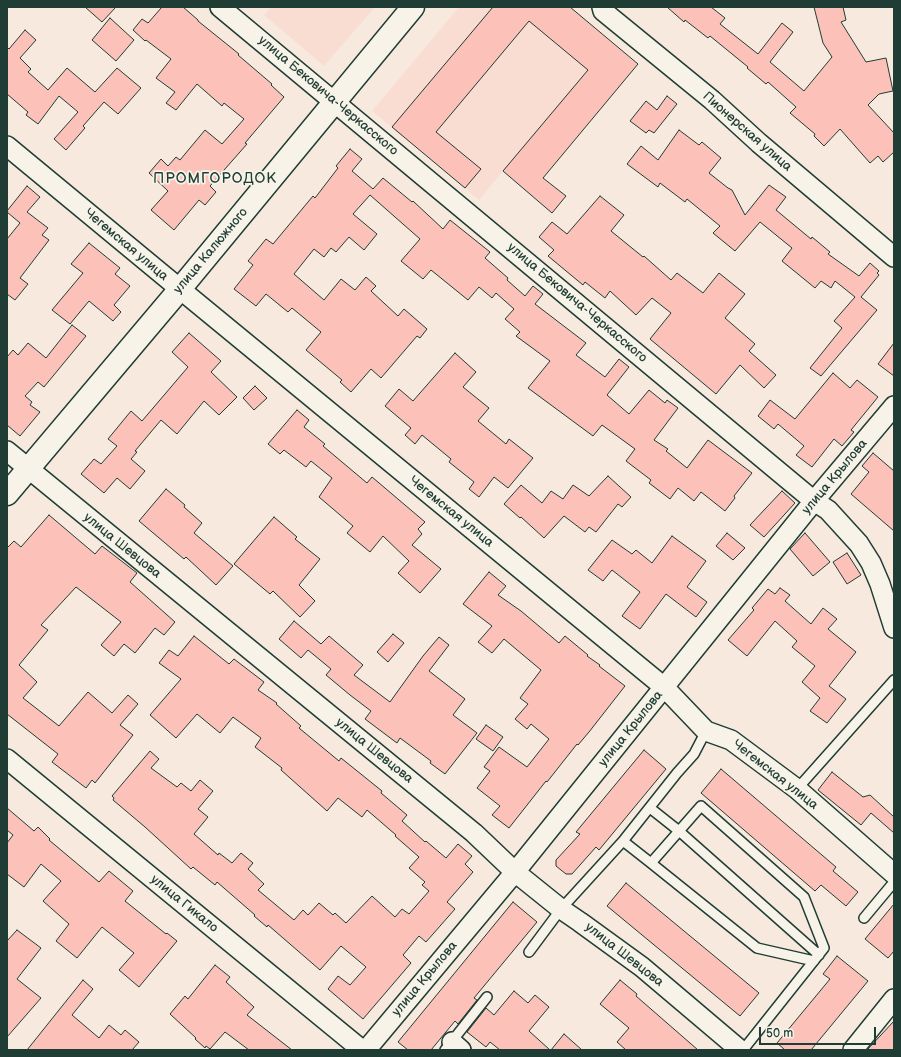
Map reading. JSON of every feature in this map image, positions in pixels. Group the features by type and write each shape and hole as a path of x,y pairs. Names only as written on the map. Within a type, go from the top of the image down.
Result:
{"street":[{"name":"улица Бековича-Черкасского","path":"220,7 814,501 828,510 859,544 871,563 880,584 894,628"},
{"name":"улица Калюжного","path":"7,494 180,289 413,7"},
{"name":"Пионерская улица","path":"602,7 603,11 712,100 759,143 894,257"},
{"name":"Чегемская улица","path":"7,146 664,687 706,731 731,740 796,789 894,874"},
{"name":"улица Крылова","path":"366,1050 515,872 814,501 894,406"},
{"name":"улица Шевцова","path":"7,451 474,833 515,872 561,909 642,967 740,1050"},
{"name":"улица Гикало","path":"7,759 362,1050"},
{"path":"853,1050 894,999"}],"lane":[{"path":"796,789 894,680"},
{"path":"529,952 561,909 623,841 694,754 706,731"},
{"path":"651,863 701,806 804,897 824,948 743,1050"},
{"path":"650,808 679,831 816,958"},
{"path":"623,841 757,948 816,958"},
{"path":"864,918 894,882"},
{"path":"453,1047 487,997"}],"shaded area":[{"path":"271,7 375,7 324,66 264,15"},
{"path":"459,7 570,7 638,64 529,193 503,171 479,200 372,111"}],"building":[{"path":"85,7 116,7 102,22"},
{"path":"162,7 183,7 239,54 238,55 272,84 271,85 284,97 245,143 247,144 210,186 216,192 205,205 199,200 174,230 151,210 168,191 149,173 161,159 168,166 176,157 180,160 205,130 222,144 244,119 224,103 222,106 197,84 176,110 166,103 175,92 156,78 171,59 146,40 145,41 133,30 142,19 148,23"},
{"path":"493,7 570,7 638,64 543,178 566,196 552,213 503,171 588,70 529,21 436,132 481,169 465,188 392,127"},
{"path":"667,7 711,7 725,18 720,24 758,54 782,23 793,32 770,62 804,91 832,57 823,43 814,7 843,7 846,20 841,22 866,62 886,58 893,91 879,94 868,105 894,133 894,152 883,162 878,156 870,163 840,129 824,146 814,136 815,134 790,113 796,107 768,82 766,84 710,36 708,38 685,20 684,22"},
{"path":"110,18 134,40 116,61 92,40"},
{"path":"25,30 36,40 20,58 31,69 28,72 48,90 67,68 95,92 117,68 141,88 118,114 104,102 83,126 85,128 66,150 54,139 78,112 59,96 38,124 26,115 28,112 7,94 7,47 9,49"},
{"path":"667,96 677,104 654,133 649,130 646,133 630,121 646,101 657,110"},
{"path":"679,130 699,145 702,142 721,158 709,173 732,190 745,215 769,185 786,197 776,210 811,239 812,237 830,252 828,254 859,276 870,263 879,271 877,273 879,275 861,297 877,310 821,376 810,368 842,328 834,321 855,297 835,281 831,288 821,281 815,288 782,261 792,248 760,222 735,251 713,233 720,226 687,199 685,202 660,183 658,187 627,164 641,146 658,160"},
{"path":"350,149 362,159 352,171 373,189 383,178 412,202 413,201 443,229 450,220 490,252 485,258 508,278 507,280 525,296 533,286 543,294 535,304 586,343 576,355 605,377 619,359 629,367 607,395 629,414 649,390 665,403 667,400 678,408 654,440 668,449 666,451 687,468 708,440 752,473 734,496 735,498 725,511 701,492 694,501 678,488 670,499 649,483 651,480 626,461 635,449 602,425 593,436 528,388 550,361 516,336 520,332 505,319 514,309 496,293 492,298 479,287 468,300 431,270 423,279 401,261 420,239 370,195 353,214 377,234 364,250 349,237 336,252 331,248 324,257 314,249 294,274 324,300 341,279 355,290 366,277 376,286 371,291 398,316 404,309 427,329 420,338 417,336 381,378 371,369 351,392 340,382 342,380 306,350 321,332 292,308 288,312 266,294 256,306 234,289 253,265 248,261 266,239 273,244 313,196 315,198 338,168 336,166"},
{"path":"27,186 40,197 27,212 48,228 42,235 49,240 20,278 28,284 15,300 7,294 7,239 20,223 7,211"},
{"path":"600,196 624,215 611,231 643,257 644,256 671,280 677,273 703,293 719,273 745,294 725,318 755,344 749,351 776,375 764,388 740,365 716,394 650,339 671,313 652,298 636,315 610,291 605,298 585,282 583,285 548,256 554,250 539,237 552,222 567,234"},
{"path":"89,243 120,268 115,274 130,286 114,305 121,312 113,321 89,301 70,324 52,310 83,273 71,264"},
{"path":"72,325 86,336 44,387 38,382 25,396 32,402 30,405 40,412 20,436 7,425 7,357 13,350 18,355 28,343 46,358"},
{"path":"189,333 221,361 211,372 237,397 219,415 204,401 177,434 161,420 135,451 137,452 131,459 145,471 130,489 117,478 104,493 81,474 94,459 101,464 117,446 108,439 131,411 142,421 188,367 172,352"},
{"path":"894,343 894,376 878,364"},
{"path":"455,353 476,372 463,387 489,408 478,421 506,444 509,439 533,458 508,488 494,477 479,497 469,489 474,482 449,462 451,459 422,435 415,444 405,435 411,428 385,406 399,389 413,401"},
{"path":"833,373 850,388 857,380 878,397 851,430 854,432 842,446 834,439 812,467 796,455 804,446 778,424 774,429 758,416 770,400 795,419"},
{"path":"255,386 267,398 254,410 243,398"},
{"path":"297,410 309,420 304,427 325,444 323,446 367,483 372,477 425,522 418,529 422,534 412,545 441,569 420,593 398,573 409,561 383,536 370,552 347,533 353,526 319,497 332,478 311,461 306,467 284,450 280,454 268,444"},
{"path":"873,453 894,471 894,531 851,494 869,472 862,466"},
{"path":"608,476 631,497 622,507 618,504 596,532 589,527 585,532 564,516 544,538 504,504 521,485 542,503 551,491 563,499 573,485 589,496"},
{"path":"166,489 185,505 184,507 202,523 194,533 233,566 216,585 186,557 184,559 139,521"},
{"path":"782,491 795,503 764,537 750,525"},
{"path":"49,515 95,554 102,546 137,573 130,582 175,622 164,635 155,628 135,653 124,644 114,656 101,645 121,622 76,587 41,625 48,630 19,665 37,682 23,698 59,726 88,692 112,713 128,695 138,704 120,725 133,735 95,783 92,780 86,788 52,762 58,754 7,714 7,548 14,541 21,547"},
{"path":"274,517 297,537 295,539 320,559 299,585 315,601 300,617 273,591 270,594 234,564"},
{"path":"727,533 745,548 733,560 716,546"},
{"path":"805,533 830,562 813,576 790,549"},
{"path":"672,536 706,561 687,587 707,602 696,617 666,594 640,629 622,616 640,592 612,570 603,581 588,570 612,540 632,554 636,550 652,563"},
{"path":"847,553 861,575 847,584 833,562"},
{"path":"489,572 506,586 498,595 521,611 559,643 565,636 588,655 587,656 600,665 599,666 625,686 589,732 578,745 577,744 547,782 546,781 509,828 492,815 500,806 477,788 490,771 484,767 499,747 527,767 549,739 531,724 527,729 515,719 528,704 520,698 541,670 504,639 492,653 478,642 492,626 463,604"},
{"path":"780,588 790,595 785,601 811,624 823,608 837,619 828,629 856,652 829,686 846,699 827,723 810,711 820,698 802,682 815,666 792,647 797,641 775,621 747,656 728,640 754,610 752,608 768,589 775,594"},
{"path":"294,621 321,644 329,636 363,665 354,675 390,702 423,656 439,637 449,645 429,671 465,699 453,715 477,733 445,774 430,763 431,761 400,738 397,743 365,719 371,711 326,675 331,669 308,650 301,658 279,639"},
{"path":"393,634 404,643 388,662 377,652"},
{"path":"194,636 229,664 234,659 264,682 258,690 277,703 276,704 301,726 299,728 339,761 341,758 382,791 381,793 407,815 402,821 425,842 426,841 446,858 458,844 472,856 465,864 473,872 447,902 455,909 426,942 419,936 403,955 411,963 363,1019 328,989 338,976 350,985 366,967 341,946 320,970 268,925 267,927 254,916 255,915 217,882 215,885 193,867 191,869 113,800 114,798 112,796 150,751 159,759 151,768 177,787 181,783 191,791 200,780 213,791 198,809 208,817 194,834 218,855 219,853 232,863 241,853 253,863 248,869 264,884 258,890 294,920 303,910 308,915 319,903 333,915 335,913 346,923 372,896 395,917 402,909 409,914 429,891 422,885 425,882 409,868 419,857 395,836 396,835 367,810 362,817 338,798 327,811 281,770 282,768 255,747 261,738 233,717 220,733 197,714 176,738 150,715 181,679 159,663 169,650 178,656"},
{"path":"486,725 503,737 493,751 476,739"},
{"path":"644,750 666,769 599,850 596,847 572,874 566,874 556,866 556,860 580,834 576,832"},
{"path":"721,769 836,867 833,871 858,892 846,906 821,885 815,891 701,793"},
{"path":"832,772 863,797 870,795 894,817 894,833 871,813 861,825 818,790"},
{"path":"7,808 34,831 38,827 50,839 49,840 99,882 109,871 133,891 125,901 177,941 139,987 119,970 134,953 102,927 77,958 56,941 69,924 43,901 61,881 41,864 24,887 7,874 7,843 13,835 7,830"},
{"path":"626,883 759,993 740,1016 607,906"},
{"path":"513,902 537,922 474,998 477,1000 458,1024 455,1021 431,1050 408,1050 398,1042"},
{"path":"894,904 894,951 888,958 865,939"},
{"path":"17,930 41,948 17,979 41,998 7,1037 7,941"},
{"path":"837,956 868,981 811,1050 785,1050 777,1043 830,979 823,974"},
{"path":"215,965 230,977 226,982 254,1007 247,1015 292,1050 249,1050 225,1032 210,1049 206,1046 205,1048 170,1014 185,996 188,999"},
{"path":"83,980 93,989 72,1015 99,1038 109,1025 121,1035 125,1030 139,1042 132,1050 27,1050"},
{"path":"620,980 637,994 636,996 698,1050 626,1050 617,1042 629,1028 600,1004"},
{"path":"514,991 528,1003 535,995 549,1007 529,1031 550,1050 500,1050 490,1042 486,1047 467,1032 486,1008 494,1015"},
{"path":"894,1021 894,1050 867,1050"},
{"path":"564,1034 582,1050 551,1050"}],"district":[{"name":"ПРОМГОРОДОК","path":"215,179"}]}
